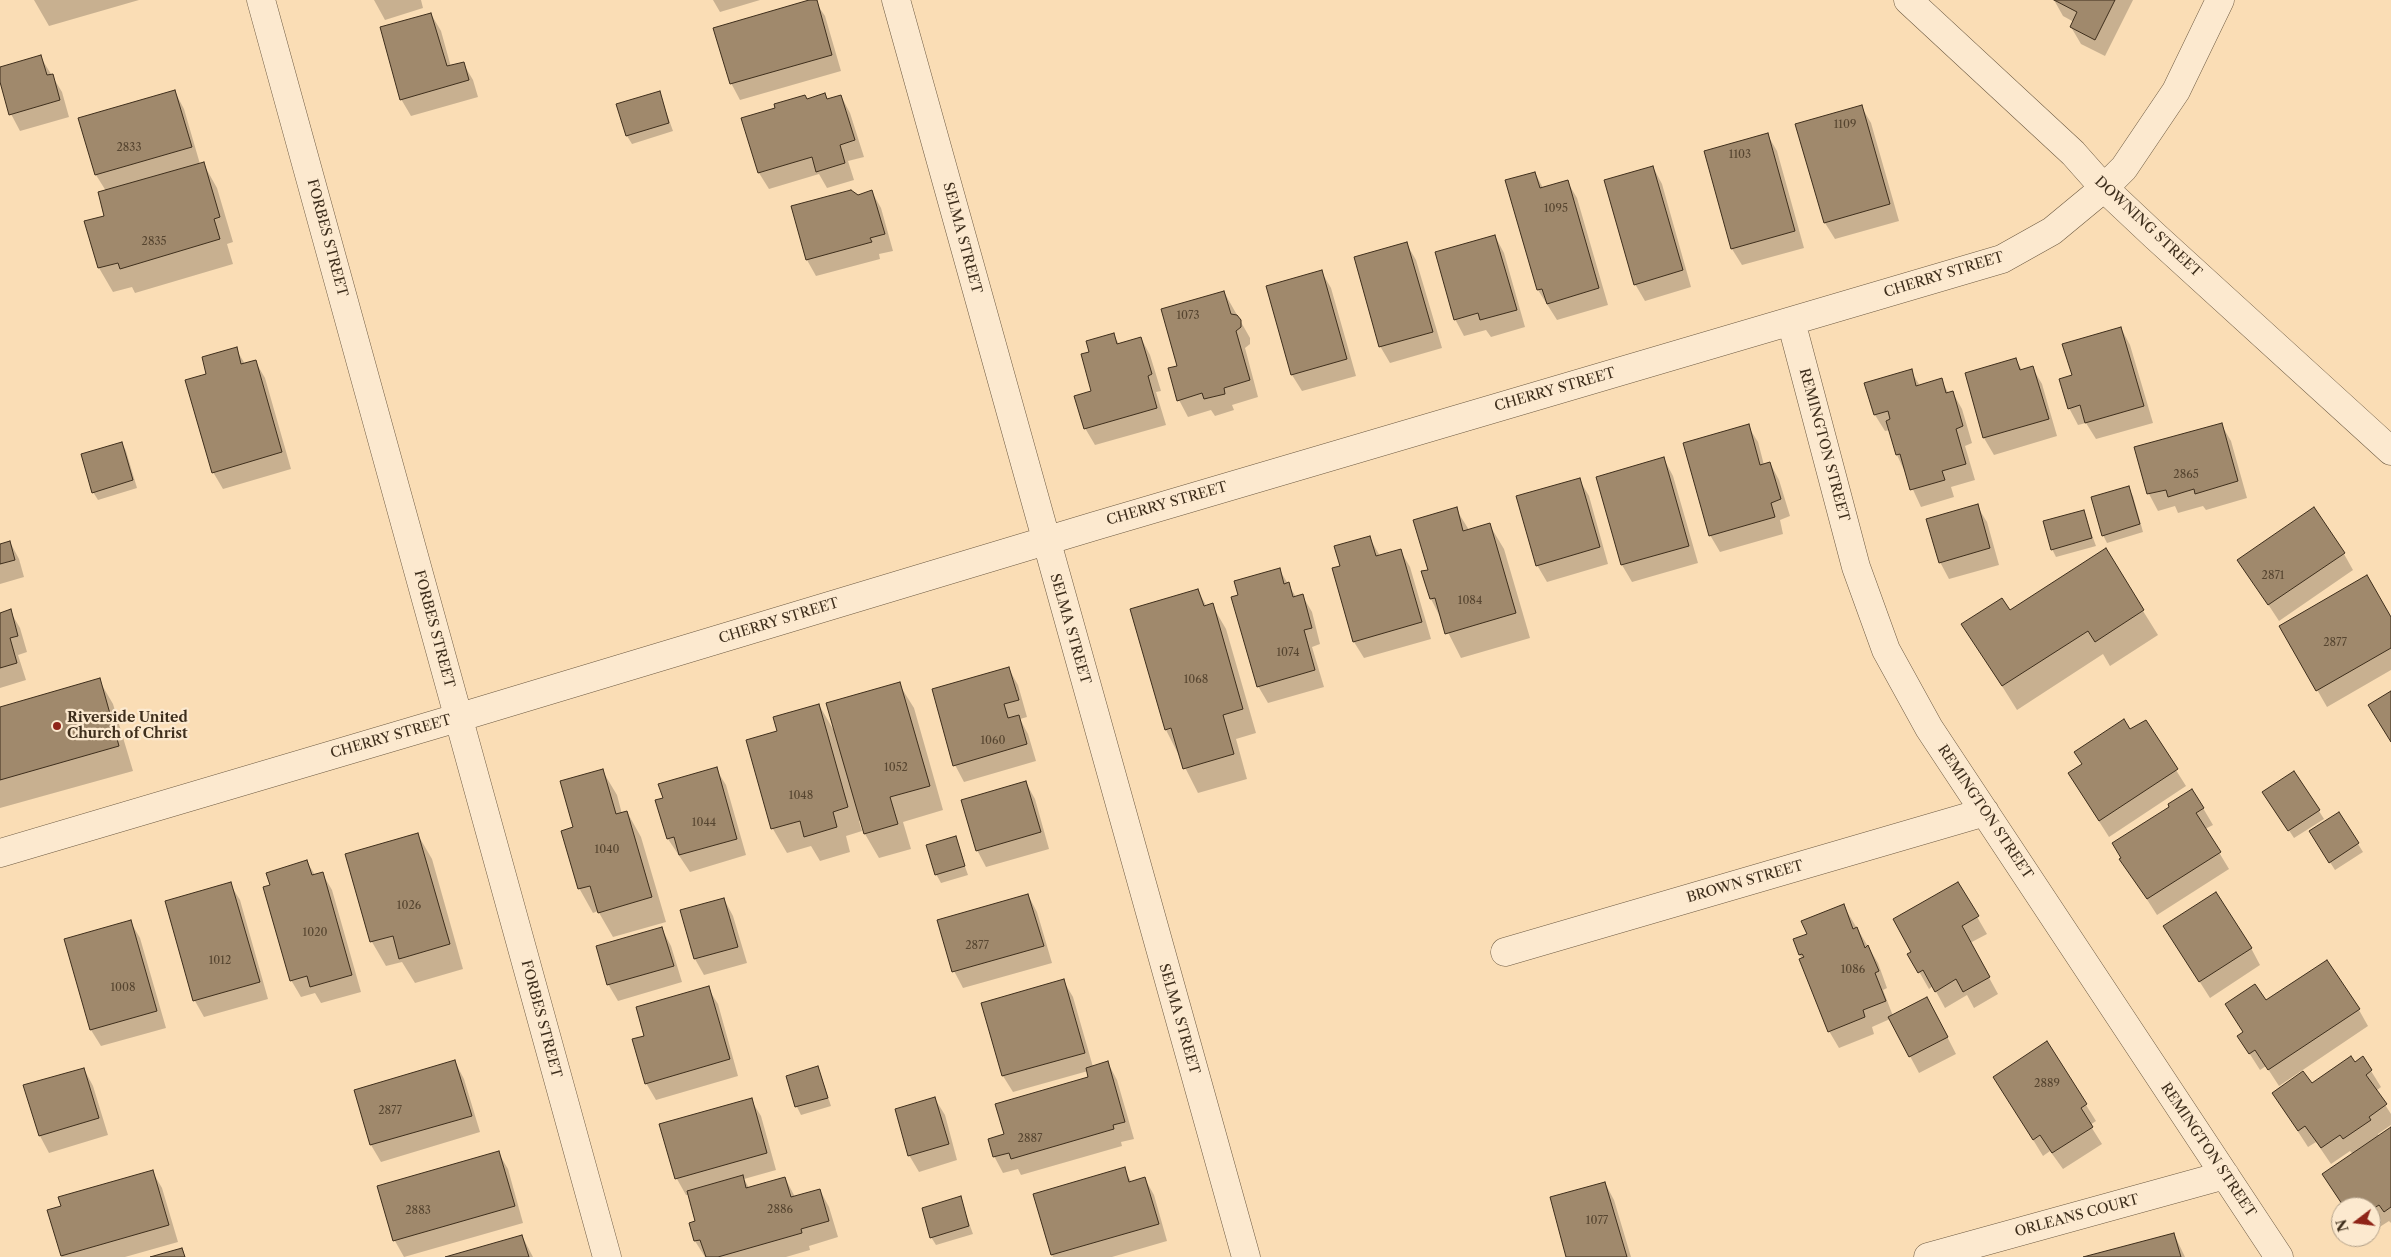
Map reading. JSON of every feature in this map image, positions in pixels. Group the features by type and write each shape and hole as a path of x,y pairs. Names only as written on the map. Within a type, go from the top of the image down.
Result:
{"street":[{"name":"FORBES STREET","path":"261,0 607,1257"},
{"name":"SELMA STREET","path":"896,0 1045,541 1246,1257"},
{"name":"DOWNING STREET","path":"1908,0 2072,153 2104,188 2391,451"},
{"name":"CHERRY STREET","path":"0,853 458,718 1045,541 2002,259 2052,231 2104,188 2124,168 2176,90 2220,0"},
{"name":"REMINGTON STREET","path":"1791,321 1856,567 1886,650 1929,728 2279,1257"},
{"name":"BROWN STREET","path":"1505,952 1985,812"},
{"name":"ORLEANS COURT","path":"1928,1257 2225,1175"}],"building":[{"path":"809,0 817,0 832,55 730,84 713,28"},
{"path":"2054,0 2115,0 2095,40 2070,27 2077,12"},
{"path":"431,13 447,66 464,62 469,80 400,100 380,27"},
{"path":"41,55 47,75 53,74 60,100 9,115 0,82 0,67"},
{"path":"175,90 192,147 95,175 78,118"},
{"path":"660,91 669,123 626,136 616,104"},
{"path":"825,93 827,99 841,95 855,140 840,145 845,163 816,172 812,157 758,173 741,118 775,108 774,104 805,95 807,99"},
{"path":"1862,105 1890,204 1824,223 1795,124"},
{"path":"1768,133 1795,231 1731,249 1704,151"},
{"path":"204,162 220,217 214,219 220,239 120,269 118,263 98,268 84,221 104,216 98,192"},
{"path":"1653,166 1683,270 1634,285 1604,180"},
{"path":"1535,172 1540,188 1568,180 1599,288 1547,304 1542,289 1537,290 1505,180"},
{"path":"851,190 858,195 872,190 885,234 870,238 872,242 806,260 791,206"},
{"path":"1495,235 1517,310 1480,320 1478,313 1454,320 1435,252"},
{"path":"1407,242 1433,332 1379,347 1354,257"},
{"path":"1322,270 1347,359 1291,375 1266,286"},
{"path":"1224,291 1231,314 1237,315 1241,320 1241,327 1236,331 1250,380 1224,388 1225,394 1204,399 1202,393 1177,401 1168,368 1177,366 1161,309"},
{"path":"2121,327 2144,406 2085,423 2080,405 2068,409 2059,379 2072,375 2062,344"},
{"path":"1114,333 1117,344 1141,337 1152,374 1148,376 1157,408 1084,429 1074,396 1091,391 1081,354 1089,352 1086,341"},
{"path":"237,347 241,364 256,360 282,452 212,473 185,380 206,374 202,357"},
{"path":"2016,358 2020,370 2033,366 2049,419 1983,438 1965,373"},
{"path":"1912,369 1916,386 1942,378 1946,393 1953,391 1963,426 1956,429 1966,464 1942,471 1945,480 1910,490 1900,454 1896,455 1886,421 1890,419 1888,411 1874,415 1864,383"},
{"path":"2222,423 2238,481 2195,494 2194,489 2168,497 2166,490 2147,494 2134,447"},
{"path":"1749,424 1760,465 1770,462 1781,499 1771,503 1775,517 1709,536 1683,443"},
{"path":"122,442 133,480 92,493 81,454"},
{"path":"1664,457 1689,546 1621,565 1596,477"},
{"path":"1580,478 1600,547 1536,566 1516,496"},
{"path":"2129,486 2140,524 2102,536 2091,497"},
{"path":"1978,504 1990,548 1939,563 1926,519"},
{"path":"1457,507 1463,531 1490,523 1516,613 1445,634 1435,598 1430,599 1421,571 1428,570 1413,520"},
{"path":"2314,507 2345,553 2268,605 2237,560"},
{"path":"2084,510 2092,538 2051,550 2043,521"},
{"path":"1370,536 1376,556 1401,549 1422,622 1353,642 1332,568 1340,566 1334,546"},
{"path":"10,541 15,560 0,564 0,544"},
{"path":"2106,548 2144,610 2095,642 2088,631 2002,686 1961,624 2002,598 2010,610"},
{"path":"1280,568 1284,584 1289,582 1293,597 1303,594 1312,628 1304,630 1315,670 1257,687 1231,597 1238,595 1234,581"},
{"path":"2367,575 2391,617 2391,648 2316,691 2279,626"},
{"path":"1198,589 1204,606 1213,603 1243,709 1223,715 1234,754 1183,769 1171,728 1165,730 1130,609"},
{"path":"11,609 18,636 10,638 17,663 0,668 0,613"},
{"path":"1009,667 1019,700 1004,704 1008,718 1019,715 1027,744 953,766 932,689"},
{"name":"Riverside United Church of Christ","path":"100,678 119,746 0,780 0,707"},
{"path":"900,682 930,786 890,797 898,824 864,834 826,703"},
{"path":"2391,691 2391,742 2368,705"},
{"path":"819,704 848,807 833,812 837,827 804,837 800,821 771,829 746,740 777,731 773,717"},
{"path":"2124,719 2130,729 2146,720 2178,769 2099,821 2068,773 2082,764 2074,752"},
{"path":"717,767 737,839 679,855 674,837 667,839 655,800 663,798 658,784"},
{"path":"603,769 616,814 627,811 652,897 598,913 590,886 578,889 561,831 573,827 560,781"},
{"path":"2294,771 2320,810 2288,831 2262,792"},
{"path":"1026,781 1041,832 976,851 961,800"},
{"path":"2192,789 2204,808 2196,813 2221,852 2147,899 2119,859 2121,858 2112,843 2169,807 2168,804"},
{"path":"2339,812 2359,843 2329,863 2309,831"},
{"path":"418,833 450,944 399,959 393,936 370,942 345,854"},
{"path":"956,836 965,866 935,875 926,845"},
{"path":"307,860 312,875 323,872 352,975 310,987 307,976 290,981 263,887 270,885 266,873"},
{"path":"231,882 260,982 193,1001 165,901"},
{"path":"1958,882 1979,916 1962,926 1990,977 1963,992 1956,979 1935,992 1923,970 1918,973 1907,954 1911,952 1893,919"},
{"path":"2216,892 2252,948 2199,982 2163,926"},
{"path":"1028,894 1044,946 952,972 937,920"},
{"path":"724,898 738,947 694,959 680,910"},
{"path":"1844,904 1853,929 1857,927 1865,948 1868,945 1879,971 1875,973 1886,1001 1863,1010 1865,1017 1828,1032 1799,959 1804,957 1802,954 1799,955 1793,939 1807,934 1801,921"},
{"path":"131,920 157,1011 90,1030 64,939"},
{"path":"662,927 674,966 607,985 596,946"},
{"path":"2327,960 2360,1009 2268,1070 2255,1050 2249,1054 2237,1036 2243,1032 2225,1004 2255,984 2266,1000"},
{"path":"1064,979 1085,1053 1002,1076 981,1003"},
{"path":"709,986 730,1059 645,1084 632,1039 644,1036 636,1007"},
{"path":"1927,997 1948,1037 1909,1057 1888,1017"},
{"path":"2047,1041 2087,1104 2081,1108 2093,1127 2052,1153 2040,1135 2033,1140 1993,1077"},
{"path":"2351,1056 2355,1062 2363,1056 2372,1070 2366,1075 2387,1104 2369,1117 2371,1120 2343,1139 2340,1135 2321,1148 2305,1126 2298,1131 2272,1093 2303,1071 2312,1083"},
{"path":"455,1060 472,1116 370,1145 354,1090"},
{"path":"1108,1061 1125,1122 1113,1125 1114,1129 1011,1159 1009,1153 993,1157 988,1139 1004,1134 995,1104 1088,1077 1086,1068"},
{"path":"818,1066 828,1098 795,1107 786,1076"},
{"path":"84,1068 99,1118 39,1136 23,1085"},
{"path":"935,1097 949,1144 908,1156 895,1109"},
{"path":"752,1098 767,1153 675,1179 659,1124"},
{"path":"2391,1127 2391,1207 2384,1212 2381,1208 2381,1197 2337,1197 2322,1174"},
{"path":"499,1151 515,1206 393,1241 377,1186"},
{"path":"1125,1167 1129,1182 1145,1177 1159,1224 1051,1255 1033,1194"},
{"path":"153,1170 169,1225 61,1256 47,1210 61,1206 58,1197"},
{"path":"743,1175 746,1188 785,1177 791,1197 820,1189 829,1221 801,1229 802,1233 718,1257 706,1257 700,1240 694,1241 689,1223 695,1221 687,1191"},
{"path":"1605,1182 1627,1257 1566,1257 1550,1197"},
{"path":"961,1196 969,1226 930,1238 922,1208"},
{"path":"2174,1233 2181,1257 2083,1257"},
{"path":"522,1235 529,1257 445,1257"},
{"path":"182,1248 185,1257 150,1257"}],"place":[{"name":"Riverside United Church of Christ","path":"57,726"}]}
